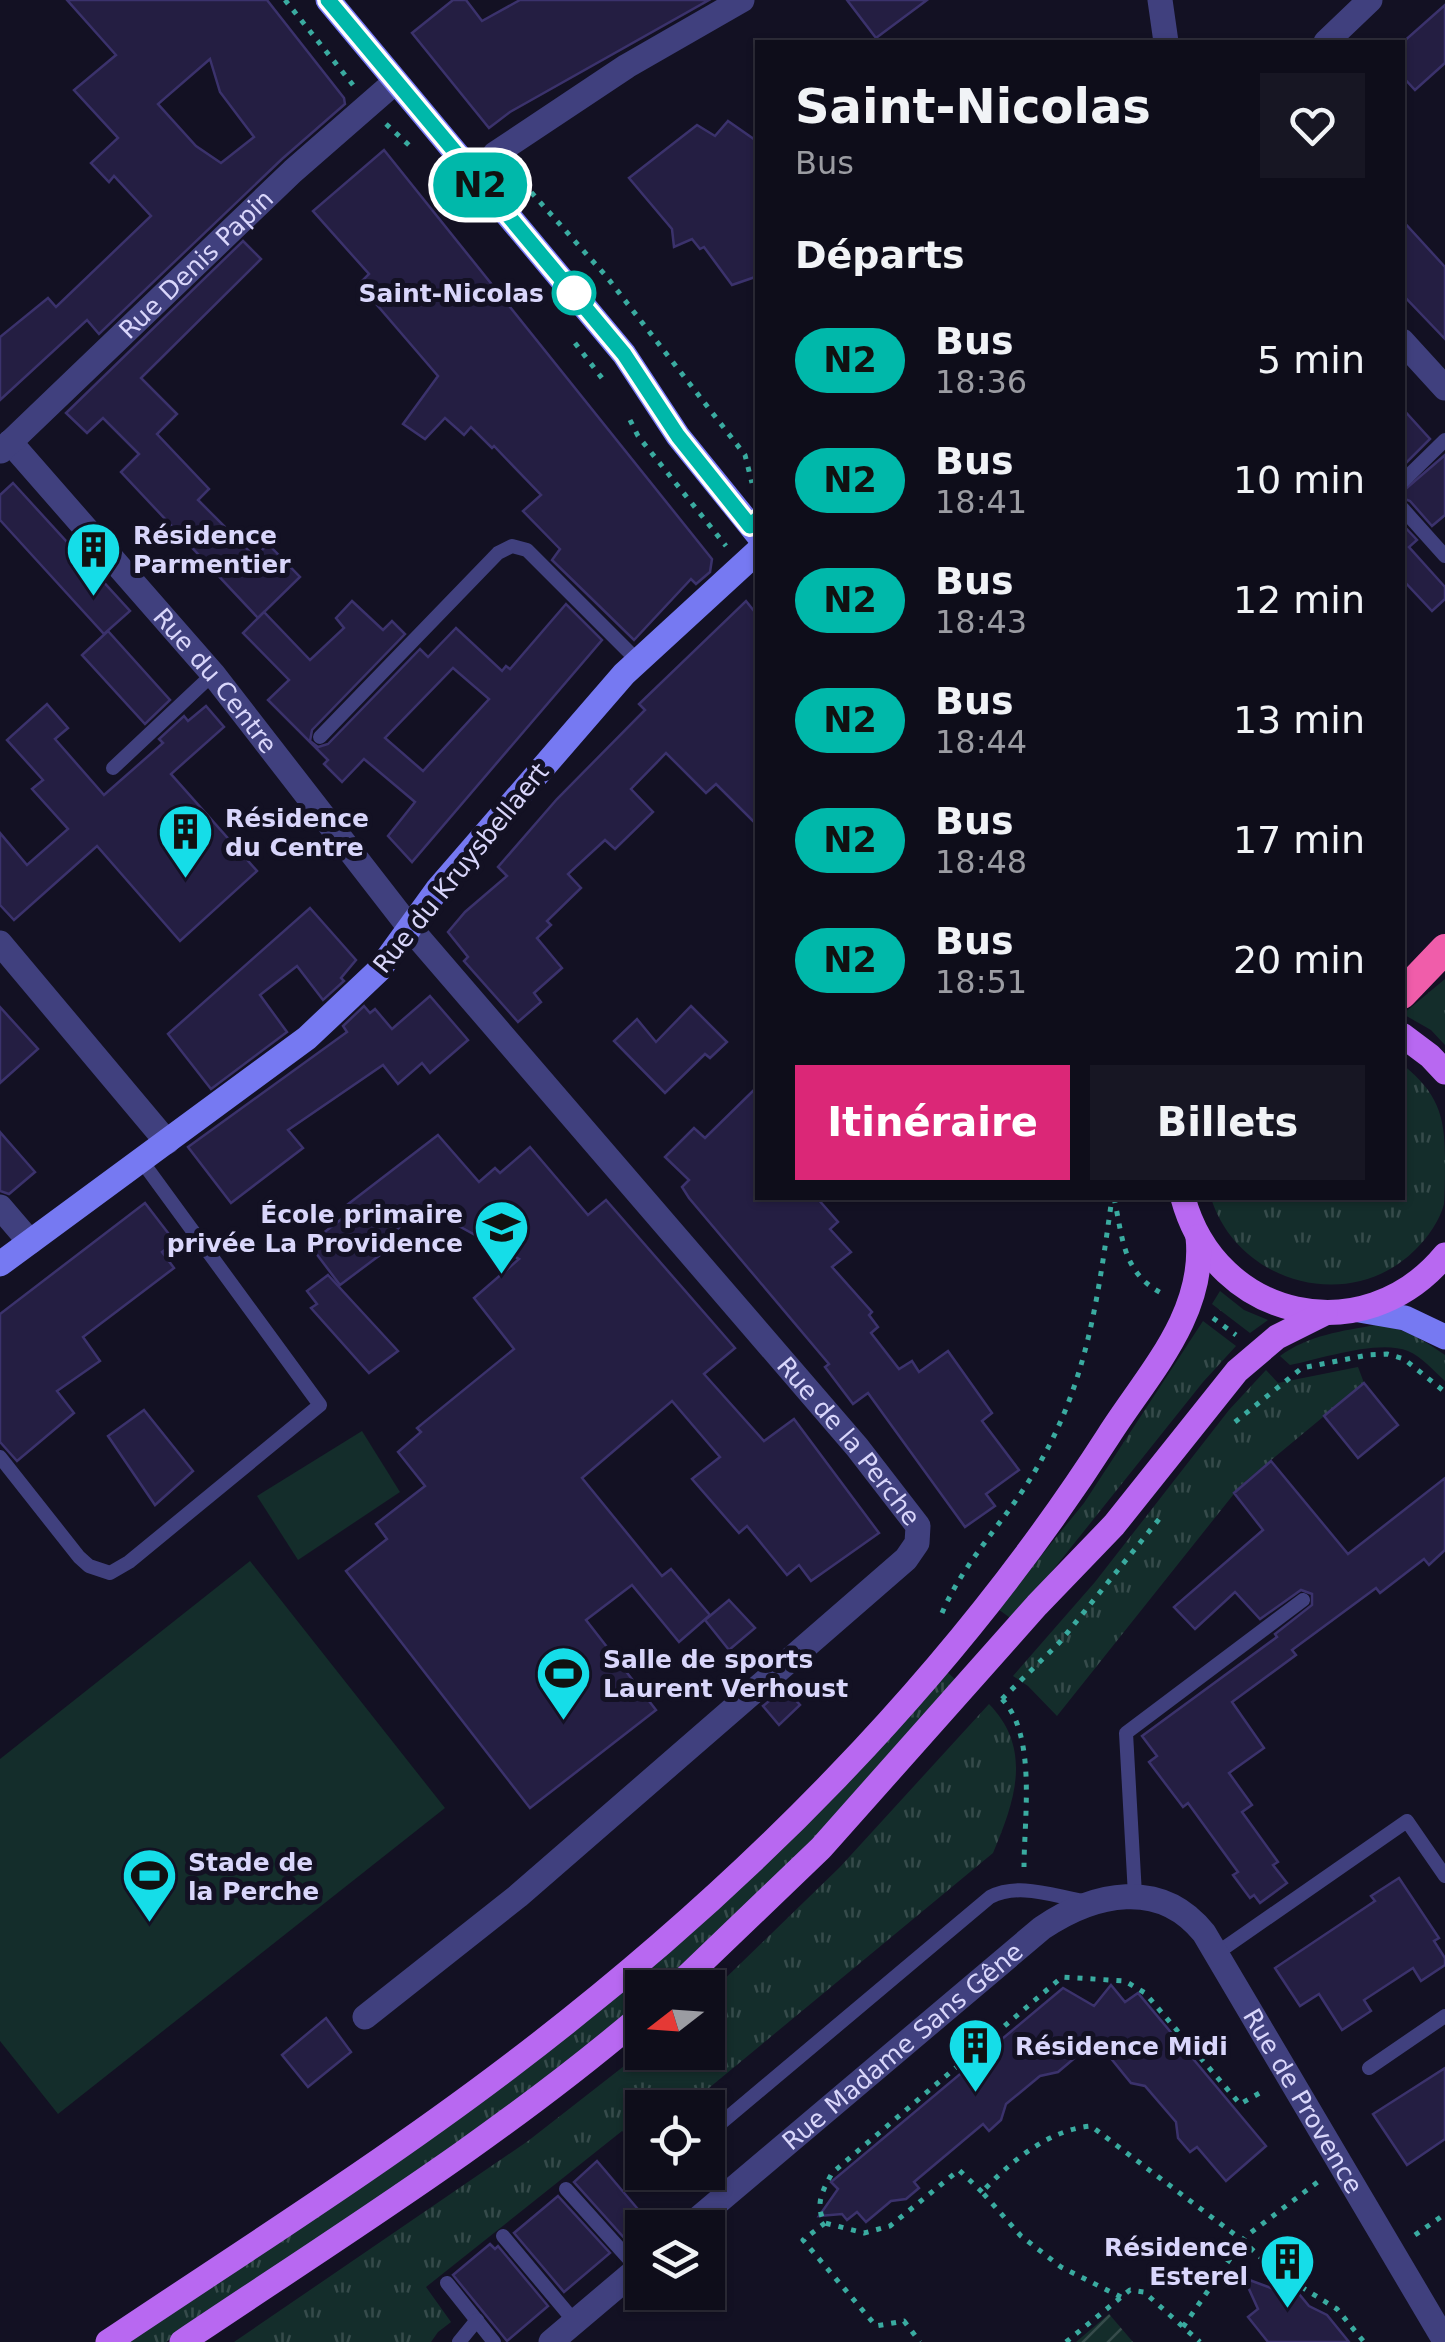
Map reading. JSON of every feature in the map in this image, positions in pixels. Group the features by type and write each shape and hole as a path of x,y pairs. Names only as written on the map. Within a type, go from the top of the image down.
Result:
{"highway":[{"path":"1405,991 1445,949"}],"main road":[{"path":"1405,1038 1445,1072"},
{"path":"1184,1200 1198,1237 1220,1266 1256,1294 1290,1308 1326,1313 1359,1310 1404,1292 1424,1278 1445,1255"},
{"path":"108,2342 421,2131 590,2004 794,1820 889,1720 978,1618 1045,1533 1170,1342 1194,1292 1198,1237"},
{"path":"694,1970 812,1858 1114,1524 1236,1371 1277,1337 1326,1313"},
{"path":"182,2342 453,2160 625,2029"}],"street":[{"path":"328,0 624,354 678,436 755,526"},
{"path":"495,154 627,66 742,0"},
{"path":"1160,0 1166,40"},
{"path":"1328,40 1370,0"},
{"name":"Rue Denis Papin","path":"5,447 293,172 395,82"},
{"path":"1405,344 1445,388"},
{"name":"Rue du Centre","path":"5,447 214,674 410,928"},
{"name":"Rue du Kruysbellaert","path":"0,1264 307,1038 365,984 437,890 638,660 749,558"},
{"name":"Rue de la Perche","path":"365,2017 489,1920 691,1747 913,1552 919,1535 914,1518 857,1448 410,928"},
{"path":"0,942 167,1142"},
{"path":"0,1207 30,1242"},
{"path":"1359,1310 1405,1318 1445,1337"},
{"name":"Rue Madame Sans Gêne","path":"708,2210 1042,1928 1089,1902 1135,1895"},
{"name":"Rue de Provence","path":"1135,1895 1162,1901 1186,1914 1217,1953 1445,2342"},
{"path":"551,2342 625,2280"}],"lane":[{"path":"1405,479 1445,440"},
{"path":"1405,511 1445,556"},
{"path":"320,737 498,553 512,546 527,550 638,660"},
{"path":"113,768 214,674"},
{"path":"0,1456 79,1557 88,1566 110,1572 129,1562 320,1406 141,1160"},
{"path":"1135,1895 1126,1733 1303,1600"},
{"path":"1217,1953 1408,1822 1445,1876"},
{"path":"725,2120 990,1897 1024,1890 1089,1902"},
{"path":"1369,2068 1445,2016"},
{"path":"566,2188 625,2251"},
{"path":"503,2236 575,2322"},
{"path":"447,2283 494,2342"},
{"path":"459,2342 477,2320"}],"path":[{"path":"285,0 369,105 418,154"},
{"path":"573,341 610,388"},
{"path":"630,420 638,436 749,558"},
{"path":"938,1622 950,1594 1022,1493 1072,1397 1092,1331 1112,1200"},
{"path":"1286,1381 1302,1368 1386,1354 1404,1359 1445,1392"},
{"path":"950,1594 978,1618"},
{"path":"977,1674 1006,1703 1020,1730 1024,1766 1024,1890"},
{"path":"1121,2297 1062,2267 1021,2236 959,2170 890,2226 864,2233 825,2223 819,2214 820,2194 832,2173 1062,1977 1125,1981 1145,1993 1240,2104 1276,2083"},
{"path":"982,2192 1010,2162 1072,2128 1091,2126 1242,2240 1274,2270 1337,2309 1364,2342"},
{"path":"1183,2327 1242,2240 1342,2165"},
{"path":"1392,2251 1445,2214"},
{"path":"825,2223 803,2240 876,2326 904,2321 920,2342"},
{"path":"1066,2342 1130,2290 1144,2292 1200,2342"}],"green space":[{"path":"1445,979 1445,1045 1405,1012"},
{"path":"1405,1067 1431,1095 1443,1129 1444,1204 1425,1239 1390,1269 1360,1281 1330,1285 1299,1280 1271,1269 1245,1252 1225,1228 1212,1200 1405,1200"},
{"path":"1220,1291 1244,1310 1268,1320 1250,1333 1212,1304"},
{"path":"1203,1321 1236,1346 1013,1620 998,1609 1084,1503"},
{"path":"1376,1325 1404,1331 1445,1355 1445,1381 1418,1357 1396,1348 1366,1349 1290,1365 1280,1356 1314,1339"},
{"path":"1358,1367 1364,1383 1241,1485 1057,1716 1013,1676 1095,1582 1229,1410 1266,1370 1278,1383"},
{"path":"362,1431 400,1492 298,1560 257,1496"},
{"name":"Stade de la Perche","path":"250,1561 445,1808 58,2114 0,2041 0,1759"},
{"path":"946,1671 958,1682 864,1788 681,1970 625,1970 625,2016 466,2141 166,2342 125,2342 445,2127"},
{"path":"989,1704 1011,1739 1016,1776 1008,1814 993,1853 707,2090 625,2090 625,2134 622,2131 426,2287 451,2322 431,2342 234,2342 528,2141 625,2065 625,2070 725,2070 725,1979 840,1867"},
{"path":"1109,2314 1133,2342 1076,2342"}],"building":[{"path":"67,0 267,0 345,104 99,334 87,320 0,400 0,337 48,298 56,307 151,216 114,176 109,182 91,163 118,138 74,90 116,55","holes":["210,59 220,92 254,137 221,163 196,146 158,104"]},
{"path":"453,0 466,0 482,21 520,0 709,0 510,112 489,128 412,33"},
{"path":"847,0 927,0 876,38"},
{"path":"1445,5 1445,63 1415,90 1405,79 1405,40"},
{"path":"728,121 755,140 755,277 732,285 704,247 700,249 692,239 674,247 672,229 629,178 697,125 715,136"},
{"path":"384,150 712,559 710,572 696,584 691,579 634,640 552,560 560,549 523,511 541,495 494,446 471,427 464,435 445,418 425,439 403,424 438,376 359,284 369,274 313,211"},
{"path":"1405,223 1445,267 1445,339 1405,297"},
{"path":"243,241 261,259 141,378 177,414 157,434 209,489 198,500 255,557 268,544 300,577 258,618 121,472 139,454 103,418 87,433 66,413"},
{"path":"1405,411 1430,439 1405,464"},
{"path":"1445,455 1445,515 1432,526 1405,499 1405,489"},
{"name":"Résidence Parmentier","path":"13,483 130,611 104,634 0,520 0,495"},
{"path":"1405,527 1417,540 1409,547 1445,587 1445,599 1432,611 1405,582"},
{"path":"352,601 383,630 392,621 405,634 312,730 310,741 318,747 328,744 420,649 428,657 456,628 502,671 506,666 510,669 566,604 602,640 412,862 388,836 415,802 364,759 342,782 324,764 328,760 268,700 289,680 243,633 264,612 310,660 344,628 336,618","holes":["453,668 489,699 423,771 385,738"]},
{"path":"746,601 755,612 755,823 716,784 706,793 666,753 631,789 653,812 615,849 605,840 568,874 581,888 547,921 551,925 537,938 562,968 534,993 541,1002 518,1022 464,961 468,957 448,932 507,876 498,867 557,799 645,710 639,704"},
{"path":"108,631 170,700 145,724 82,655"},
{"path":"47,704 68,728 55,739 104,795 163,743 159,739 184,716 188,721 206,706 224,727 171,774 257,871 180,941 97,846 14,920 0,905 0,833 27,865 68,829 32,789 43,780 7,740"},
{"path":"310,908 356,960 341,978 344,981 323,1000 297,966 260,995 287,1032 211,1089 168,1034"},
{"path":"430,996 468,1040 430,1073 422,1063 398,1084 383,1065 288,1130 303,1148 231,1203 188,1147 347,1032 343,1026 364,1006 370,1013 375,1009 392,1029"},
{"path":"691,1006 727,1042 710,1058 705,1054 665,1093 614,1041 637,1019 656,1042"},
{"path":"0,1007 38,1049 0,1083"},
{"path":"755,1089 755,1200 819,1200 838,1222 830,1229 851,1252 832,1267 872,1312 869,1315 878,1327 871,1333 899,1369 912,1361 919,1372 948,1351 992,1413 982,1421 1019,1470 986,1494 995,1506 965,1527 868,1393 853,1404 825,1367 829,1364 689,1198 682,1187 689,1180 665,1157 694,1128 705,1138"},
{"path":"0,1132 35,1172 9,1194 0,1191"},
{"path":"438,1135 479,1182 495,1168 500,1173 530,1147 588,1215 606,1200 735,1348 704,1374 764,1441 794,1419 879,1533 811,1581 799,1565 787,1575 747,1526 739,1533 692,1479 720,1457 672,1401 582,1478 662,1576 671,1569 710,1615 679,1642 632,1585 586,1620 656,1710 530,1808 346,1571 387,1539 376,1524 425,1486 398,1452 421,1432 417,1428 514,1349 474,1298 519,1259 424,1207 378,1245 384,1252 340,1285 309,1244 352,1211 347,1205"},
{"path":"145,1203 175,1242 162,1252 174,1268 83,1337 100,1361 57,1391 74,1413 17,1461 0,1442 0,1314"},
{"path":"328,1275 398,1351 369,1373 311,1308 317,1304 307,1291"},
{"path":"1364,1383 1398,1425 1358,1458 1324,1416"},
{"path":"144,1410 193,1471 155,1505 108,1436"},
{"path":"1271,1461 1348,1554 1445,1478 1445,1550 1429,1565 1424,1559 1380,1593 1376,1588 1292,1650 1296,1655 1232,1702 1264,1748 1229,1773 1252,1805 1242,1812 1278,1862 1273,1865 1287,1883 1260,1903 1254,1895 1250,1898 1233,1875 1238,1872 1188,1803 1183,1807 1149,1762 1157,1756 1142,1736 1277,1637 1275,1634 1312,1605 1312,1594 1301,1590 1260,1619 1235,1592 1195,1629 1174,1607 1263,1530 1234,1493"},
{"path":"729,1600 755,1628 729,1650 705,1620"},
{"path":"785,1688 800,1705 779,1725 763,1706"},
{"path":"1399,1878 1439,1938 1434,1941 1445,1965 1421,1981 1413,1968 1364,2000 1371,2011 1342,2030 1319,1994 1300,2006 1275,1968 1375,1901 1371,1896"},
{"name":"Résidence Midi","path":"1111,1985 1125,2002 1138,1993 1266,2146 1226,2181 1197,2147 1190,2152 1178,2138 1176,2122 1145,2086 1131,2083 1096,2040 1058,2072 1040,2076 1006,2104 1001,2120 989,2131 983,2124 914,2182 919,2188 906,2199 891,2201 866,2222 857,2212 847,2220 842,2214 819,2216 838,2189 831,2182 1063,1988 1094,2006"},
{"path":"326,2018 351,2052 308,2087 282,2055"},
{"path":"1445,2068 1445,2139 1407,2165 1373,2114"},
{"path":"597,2161 639,2210 625,2210 625,2239 574,2182"},
{"path":"558,2196 610,2253 564,2292 514,2233"},
{"path":"490,2244 495,2249 498,2246 548,2306 507,2341 453,2275"},
{"name":"Résidence Esterel","path":"1244,2278 1279,2291 1290,2283 1309,2306 1327,2315 1349,2342 1268,2342 1248,2317 1258,2309"}],"bus line":[{"name":"N2","path":"328,0 624,354 678,436 750,526 755,522"}],"place":[{"name":"Saint-Nicolas","path":"574,293"},
{"name":"Résidence Parmentier","path":"94,598"},
{"name":"Résidence du Centre","path":"186,881"},
{"name":"École primaire privée La Providence","path":"502,1277"},
{"name":"Salle de sports Laurent Verhoust","path":"564,1722"},
{"name":"Stade de la Perche","path":"149,1925"},
{"name":"Résidence Midi","path":"976,2095"},
{"name":"Résidence Esterel","path":"1287,2310"}]}
